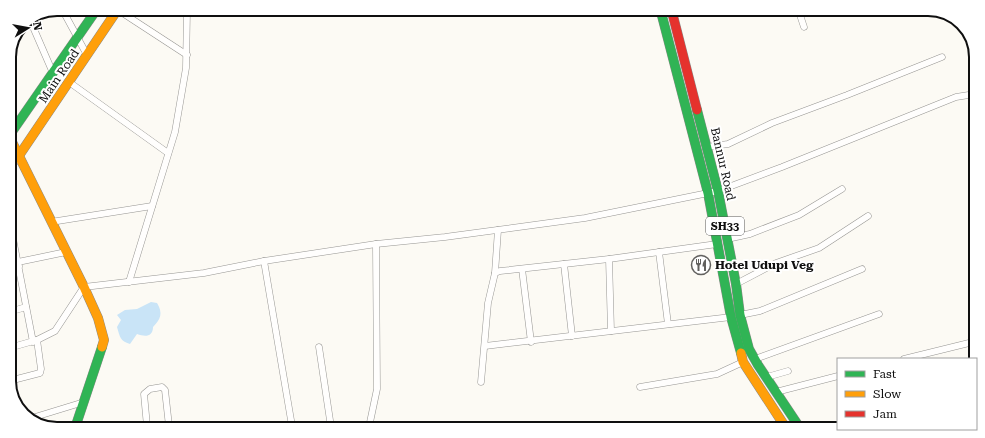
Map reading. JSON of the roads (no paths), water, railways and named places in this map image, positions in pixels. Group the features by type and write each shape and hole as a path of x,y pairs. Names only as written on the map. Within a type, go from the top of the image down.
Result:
{"main road":[{"path":"16,126 92,16"},
{"name":"Main Road","path":"18,157 114,16"},
{"path":"662,16 708,193 717,244 736,316 743,362 782,422"},
{"name":"Bannur Road","path":"673,16 718,191 736,284 736,316 749,349 796,422"},
{"path":"16,152 84,287 98,318 104,340 77,422"}],"street":[{"path":"66,16 87,55"},
{"path":"127,16 187,55"},
{"path":"129,282 175,132 186,68 188,16"},
{"path":"800,16 804,27"},
{"path":"32,24 53,73"},
{"path":"707,147 728,144 772,123 942,57"},
{"path":"69,82 168,153"},
{"path":"16,346 35,341 55,331 84,287 204,273 264,261 376,244 445,237 585,218 718,191 956,97 969,95"},
{"path":"727,240 750,234 799,215 842,188"},
{"path":"51,222 152,206"},
{"path":"736,284 776,263 819,248 868,216"},
{"path":"481,382 488,303 495,273 498,230"},
{"path":"370,422 377,389 376,244"},
{"path":"495,273 500,271 610,259 717,244"},
{"path":"16,250 26,307 41,369 40,373 16,379"},
{"path":"16,265 66,252"},
{"path":"659,252 668,324"},
{"path":"610,259 611,331"},
{"path":"264,261 291,422"},
{"path":"564,264 572,336"},
{"path":"522,269 531,342"},
{"path":"485,346 531,342 736,316 760,311 862,270"},
{"path":"16,310 26,307"},
{"path":"755,359 879,314"},
{"path":"908,358 969,343"},
{"path":"319,346 330,422"},
{"path":"640,387 717,374 743,362"},
{"path":"767,377 788,371"},
{"path":"776,392 837,376"},
{"path":"147,422 144,394 150,389 162,387 165,390 169,422"},
{"path":"36,417 84,402"}],"water":[{"path":"151,302 157,303 160,310 159,319 153,327 152,333 146,336 137,334 130,344 122,340 117,327 121,320 117,315 125,310 137,309"}],"place":[{"name":"Hotel Udupi Veg","path":"701,265"}]}
